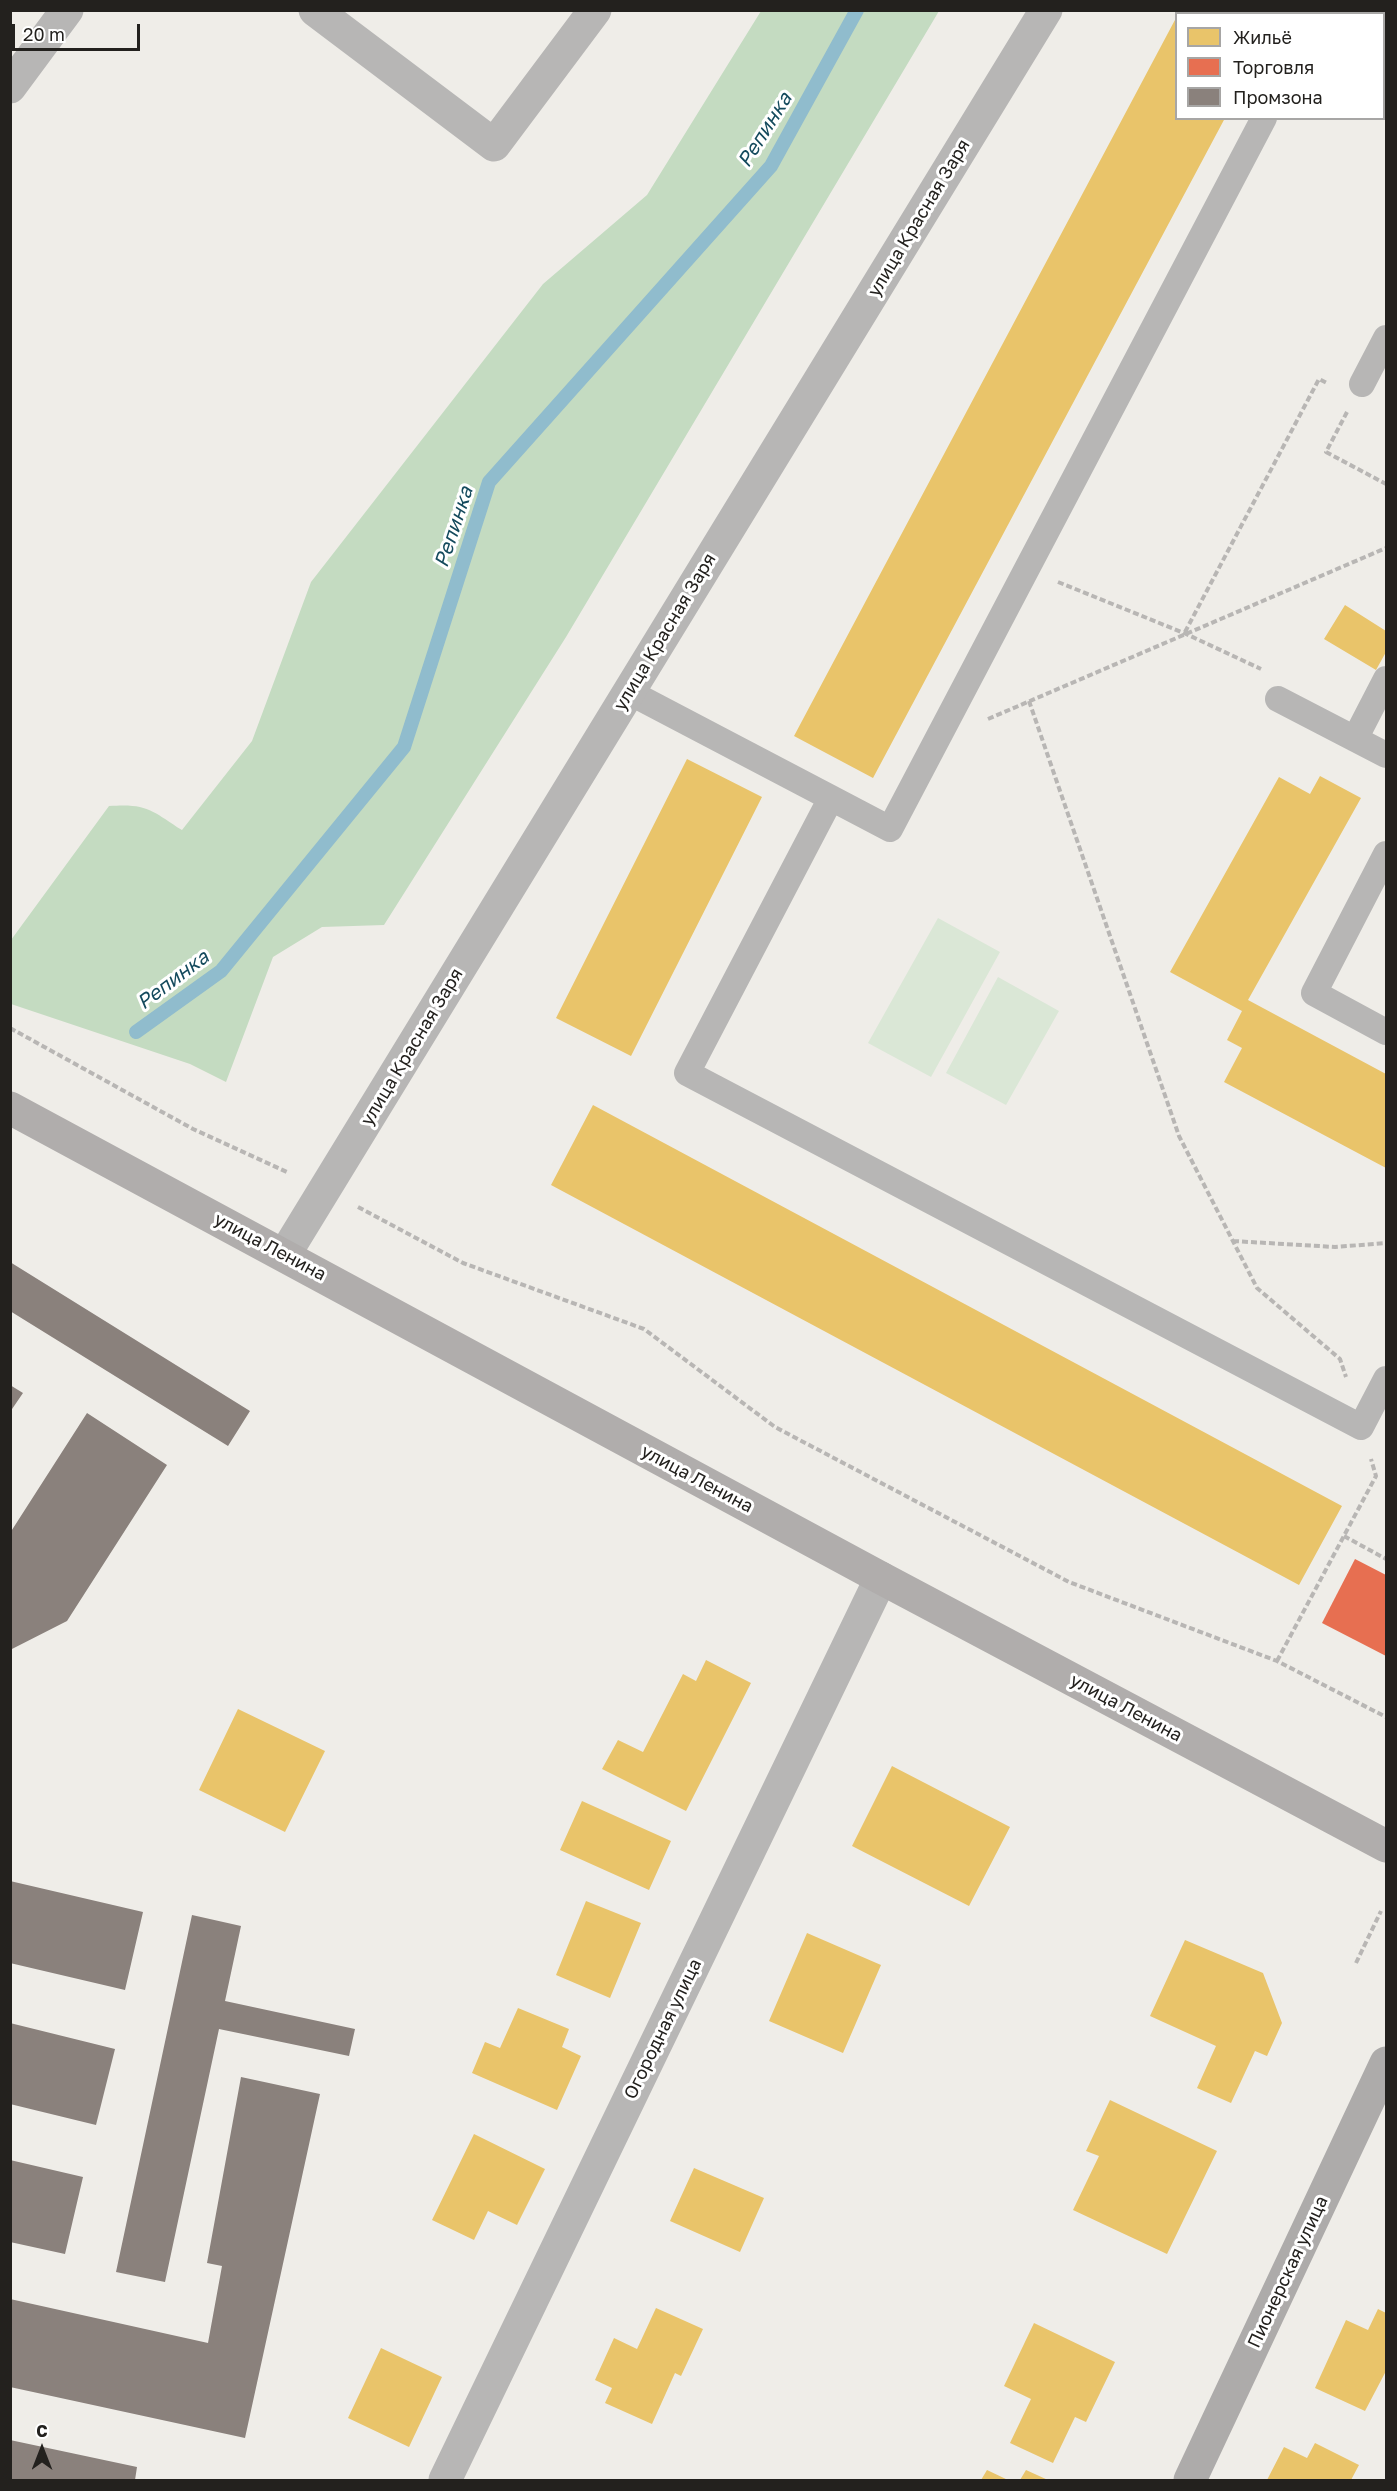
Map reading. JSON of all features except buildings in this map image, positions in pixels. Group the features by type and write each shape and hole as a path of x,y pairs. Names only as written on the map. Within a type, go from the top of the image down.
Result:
{"main road":[{"name":"улица Ленина","path":"10,1108 285,1254 881,1578 1386,1846"}],"street":[{"path":"10,87 67,10"},
{"path":"315,10 494,145 595,10"},
{"name":"улица Красная Заря","path":"285,1254 1046,10"},
{"name":"Огородная улица","path":"445,2481 881,1578"},
{"name":"Пионерская улица","path":"1190,2481 1386,2063"}],"lane":[{"path":"629,692 890,829 1263,120"},
{"path":"1358,391 1386,338"},
{"path":"1355,739 1386,680"},
{"path":"1278,699 1386,755"},
{"path":"831,798 687,1072 1361,1427 1386,1379"},
{"path":"1386,854 1314,993 1386,1032"}],"path":[{"path":"1184,633 1319,379 1358,391 1326,452 1386,484"},
{"path":"935,743 1184,633 1386,548"},
{"path":"1027,569 1184,633 1277,676 1278,699"},
{"path":"1029,701 1179,1136 1257,1288 1340,1359 1376,1476 1277,1661"},
{"path":"10,1028 193,1129 325,1189 463,1263 644,1329 775,1427 1069,1582 1277,1661 1386,1718"},
{"path":"1233,1241 1335,1246 1386,1243"},
{"path":"1344,1536 1386,1558"},
{"path":"1356,1963 1381,1911"}],"green space":[{"path":"761,11 939,11 566,637 384,925 322,927 273,957 226,1082 190,1064 11,1004 11,940 109,806 141,807 156,813 182,830 252,741 311,582 543,284 647,195"},
{"path":"938,918 1000,952 931,1077 868,1043"},
{"path":"998,977 1059,1011 1006,1105 946,1073"}],"waterway":[{"name":"Репинка","path":"136,1032 221,971 404,747 489,482 771,166 857,10"}]}
